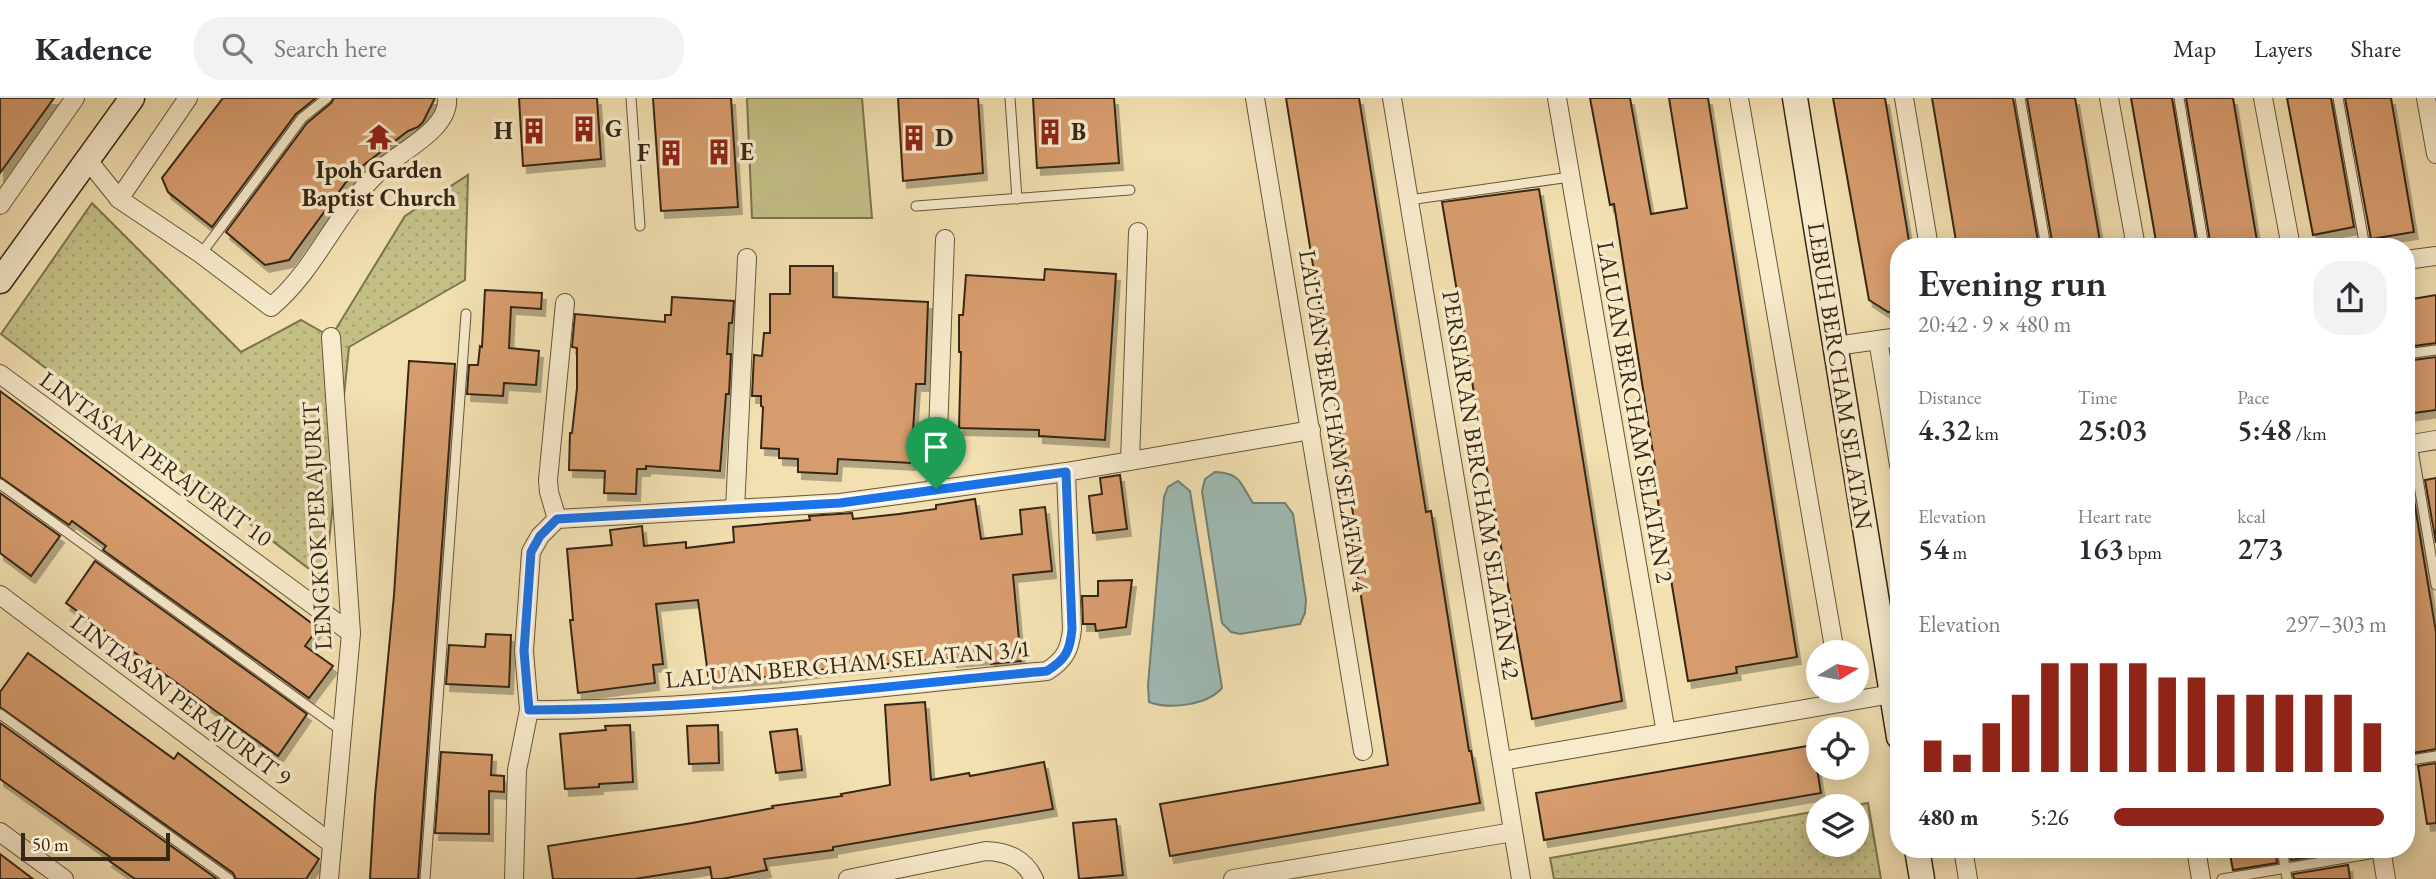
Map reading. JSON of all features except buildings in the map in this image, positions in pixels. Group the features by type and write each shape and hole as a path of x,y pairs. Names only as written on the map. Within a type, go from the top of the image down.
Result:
{"street":[{"path":"0,205 75,98"},
{"path":"0,281 132,98"},
{"path":"119,199 188,98"},
{"path":"87,159 119,199 201,254 271,307 300,278 356,195 383,168 438,124 446,113 447,98"},
{"name":"LALUAN BERCHAM SELATAN 4","path":"1255,98 1363,751"},
{"name":"PERSIARAN BERCHAM SELATAN 42","path":"1392,98 1521,879"},
{"name":"LALUAN BERCHAM SELATAN 2","path":"1557,98 1666,733"},
{"path":"1739,98 1833,640"},
{"name":"LEBUH BERCHAM SELATAN","path":"1795,98 1890,682"},
{"path":"1904,98 1927,238"},
{"path":"2109,98 2134,238"},
{"path":"2263,98 2289,238"},
{"path":"2430,103 2436,154"},
{"path":"1130,461 1138,232"},
{"path":"936,489 945,239"},
{"path":"2415,259 2436,256"},
{"path":"735,509 747,258"},
{"path":"557,519 548,480 565,303"},
{"name":"LENGKOK PERAJURIT","path":"329,879 351,633 331,337"},
{"path":"1836,346 1890,338"},
{"path":"1878,340 1890,411"},
{"name":"LINTASAN PERAJURIT 10","path":"0,374 351,633"},
{"path":"514,879 517,769 529,710 524,651 531,552 540,536 557,519 840,503 1066,472 1311,430"},
{"path":"2415,444 2436,440"},
{"name":"LALUAN BERCHAM SELATAN 3/1","path":"529,710 597,710 809,696 1047,671 1059,663 1070,648 1072,629 1066,472"},
{"name":"LINTASAN PERAJURIT 9","path":"0,596 332,844"},
{"path":"1869,695 1890,694"},
{"path":"1502,761 1666,733 1808,704"},
{"path":"0,832 64,879"},
{"path":"1233,879 1513,832"},
{"path":"853,879 993,851 1013,856 1025,865 1034,879"},
{"path":"1918,858 1922,879"},
{"path":"1964,858 1968,879"},
{"path":"2198,858 2201,879"},
{"path":"2382,858 2386,879"}],"lane":[{"path":"201,254 302,118 327,98"},
{"path":"631,98 640,226"},
{"path":"1010,98 1017,199"},
{"path":"2020,98 2044,238"},
{"path":"2179,98 2202,238"},
{"path":"2338,98 2363,238"},
{"path":"1409,200 1570,177"},
{"path":"916,206 1129,190"},
{"path":"425,879 466,314"},
{"path":"2415,353 2436,350"},
{"path":"2415,476 2436,585"},
{"path":"0,484 342,731"},
{"path":"0,714 229,879"},
{"path":"2415,760 2436,756"},
{"path":"2283,858 2287,879"},
{"path":"2222,879 2338,858"}],"shaded area":[{"path":"747,98 862,98 872,218 752,218"},
{"path":"468,175 465,280 349,347 325,581 1,334 92,203 241,352 301,320 331,337 405,216"},
{"path":"1869,809 1881,879 1554,879 1550,858 1806,813 1806,857 1869,857"}],"water":[{"path":"1215,472 1235,477 1253,503 1285,503 1293,514 1306,600 1305,613 1300,624 1240,634 1231,632 1222,623 1202,491 1205,479"},
{"path":"1178,481 1190,491 1222,688 1198,702 1167,706 1149,702 1148,685 1164,497 1168,487"}],"place":[{"name":"G","path":"584,129"},
{"name":"H","path":"534,131"},
{"name":"B","path":"1050,132"},
{"name":"Ipoh Garden Baptist Church","path":"379,137"},
{"name":"D","path":"914,138"},
{"name":"E","path":"719,152"},
{"name":"F","path":"671,153"}],"route":[{"path":"1066,472 1072,629 1070,648 1059,663 1047,671 809,696 597,710 529,710 524,651 531,552 540,536 557,519 840,503 936,489 1066,472"}]}
